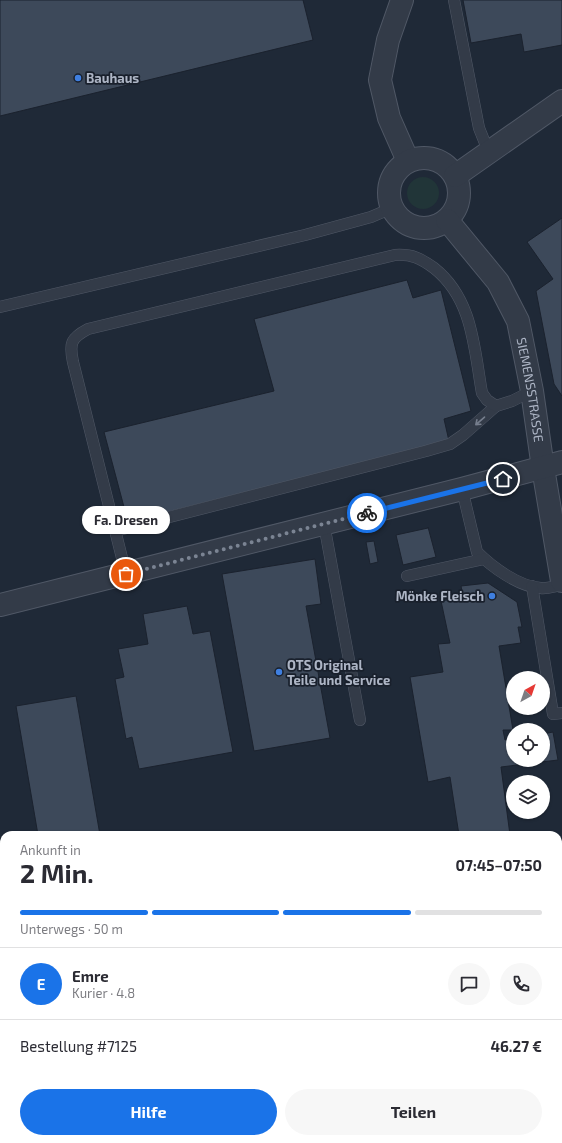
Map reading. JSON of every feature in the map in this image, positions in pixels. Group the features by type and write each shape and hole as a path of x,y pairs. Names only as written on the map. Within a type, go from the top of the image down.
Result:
{"street":[{"path":"402,0 388,40 380,80 389,118 408,161"},
{"path":"455,176 562,101"},
{"path":"426,158 433,159 444,164 455,176 459,194 456,209 447,220 434,227 416,228 402,221 392,208 388,195 389,184 394,173 408,161 426,158"},
{"name":"SIEMENSSTRASSE","path":"447,220 498,282 518,321 532,391 553,465 562,582"},
{"path":"0,605 553,465"}],"lane":[{"path":"454,0 479,128 488,153"},
{"path":"0,307 304,235 371,217 392,208"},
{"path":"126,574 70,348 72,341 78,334 88,328 395,255 408,254 424,260 439,272 452,286 463,304 472,330 482,393 487,400 496,406"},
{"path":"115,531 450,444 463,435 496,406 512,401 532,391"},
{"path":"462,489 477,552 484,559 521,584 541,588 562,585"},
{"path":"324,524 360,720"},
{"path":"406,576 484,559"},
{"path":"532,586 553,714 562,713"}],"green space":[{"path":"420,177 426,177 435,181 439,193 435,205 426,209 420,209 411,205 407,196 407,190 411,181"}],"building":[{"name":"Bauhaus","path":"0,0 303,0 313,40 0,116"},
{"path":"463,0 562,0 562,45 524,52 521,34 471,43"},
{"path":"562,218 562,396 554,384 536,291 553,279 527,242"},
{"path":"407,280 413,298 441,290 471,411 444,419 449,441 128,522 104,432 274,391 254,319"},
{"path":"428,527 436,557 403,565 396,535"},
{"path":"374,541 378,562 370,564 366,542"},
{"name":"OTS Original Teile und Service","path":"315,559 321,604 306,606 330,738 254,751 222,574"},
{"path":"488,583 517,602 522,627 518,627 521,643 499,646 506,688 506,715 510,715 512,723 506,723 506,730 503,730 506,740 506,766 501,767 506,805 506,819 508,819 509,831 458,831 450,777 428,782 410,677 443,672 438,644 450,643 441,601 463,597 461,586"},
{"path":"187,606 193,634 210,631 233,752 139,769 132,737 126,739 115,679 124,677 118,649 148,644 143,614"},
{"path":"76,696 99,831 37,831 16,706"},
{"path":"553,732 558,760 550,761 550,733"}],"way so far":[{"path":"126,574 367,513"}],"place":[{"name":"Bauhaus","path":"78,78"},
{"name":"Fa. Dresen","path":"126,574"},
{"name":"Mönke Fleisch","path":"492,596"},
{"name":"OTS Original Teile und Service","path":"279,672"}],"route":[{"path":"367,513 503,479"}]}
